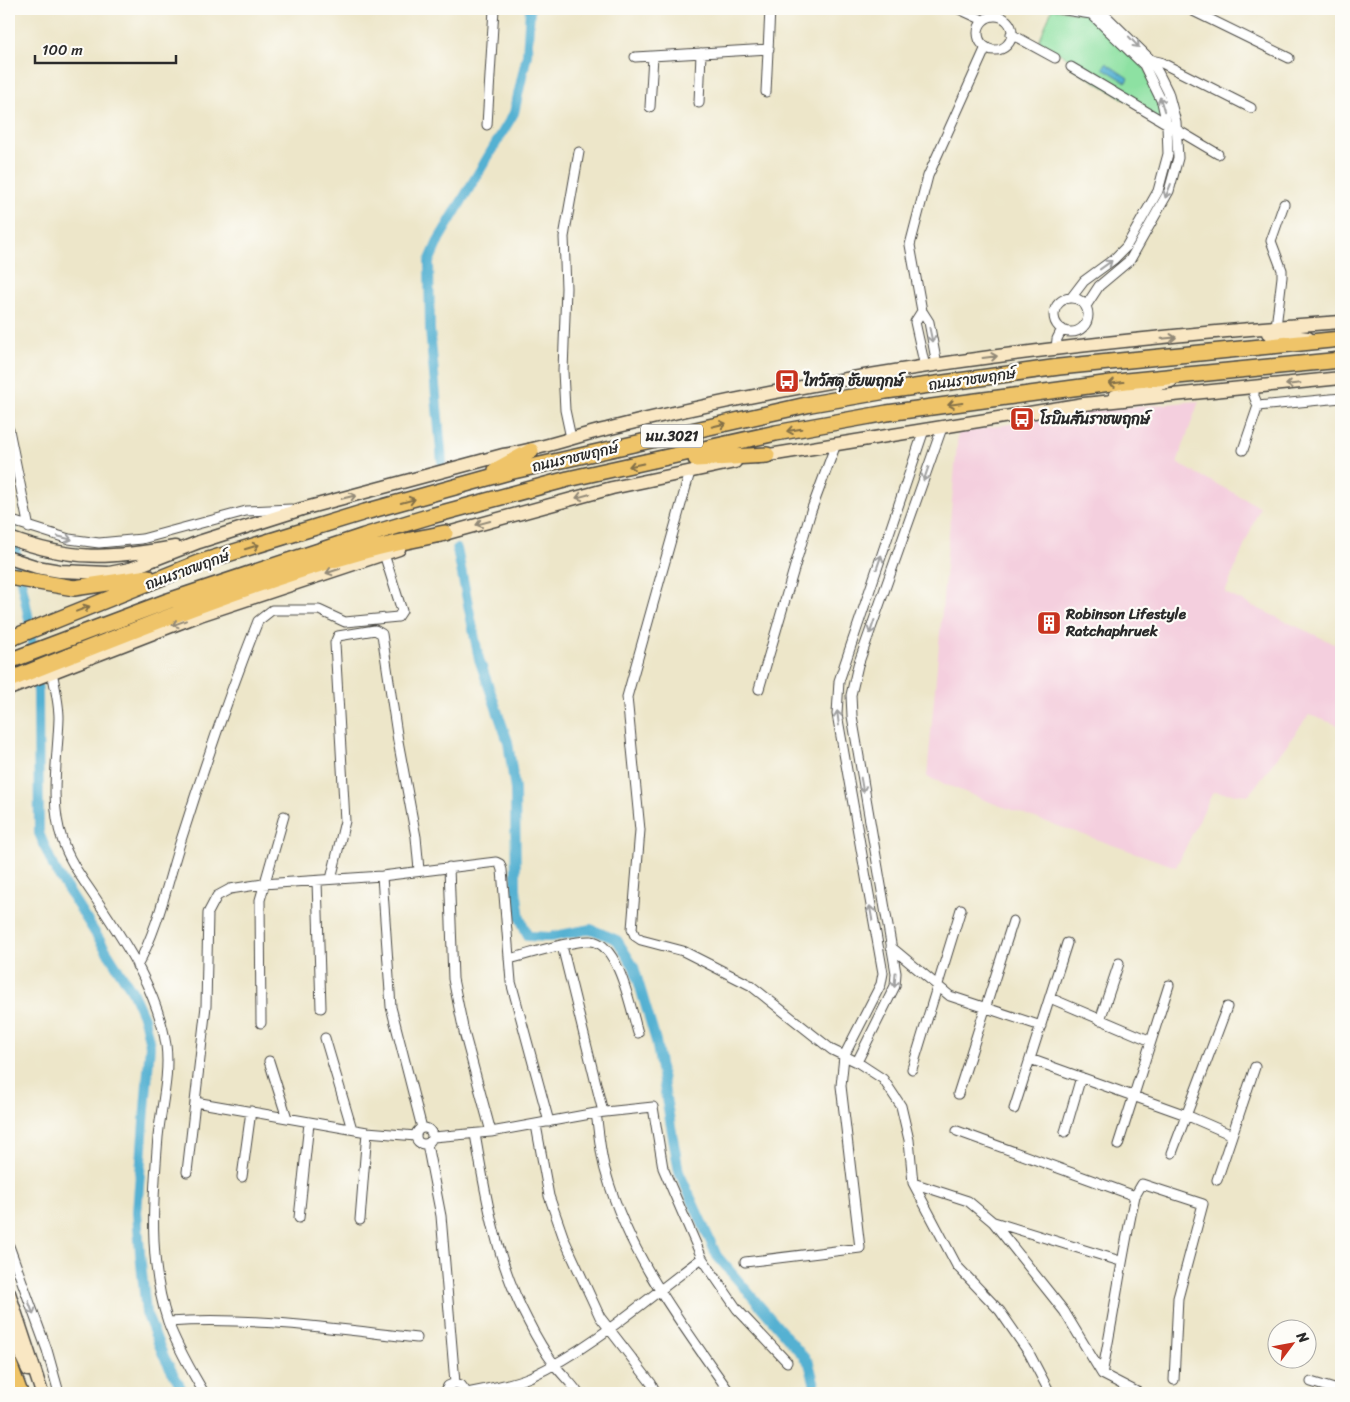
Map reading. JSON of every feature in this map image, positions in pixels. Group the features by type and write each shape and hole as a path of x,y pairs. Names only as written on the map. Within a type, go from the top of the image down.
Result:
{"main road":[{"name":"ถนนราชพฤกษ์","path":"1305,325 1341,318"},
{"name":"ถนนราชพฤกษ์","path":"199,542 302,509 503,455 531,451 571,438 788,389 931,366 1056,349 1341,322"},
{"path":"1246,330 1335,340"},
{"name":"ถนนราชพฤกษ์","path":"10,639 198,564 365,512 510,472 802,406 886,391 1059,367 1335,340"},
{"name":"ถนนราชพฤกษ์","path":"14,659 168,602 431,516 568,479 776,433 887,414 1055,390 1202,373 1341,360"},
{"path":"1084,404 1202,373"},
{"name":"นบ.3021","path":"656,461 767,455 1084,404 1341,378"},
{"path":"471,484 531,451"},
{"path":"9,680 179,612 362,552 446,533 605,490 767,455"},
{"path":"9,689 200,615 446,533"},
{"path":"9,538 47,551 72,556 101,557 132,555 199,542"},
{"path":"9,558 36,567 60,571 109,572 130,569 161,559 199,542"},
{"path":"9,577 61,587 88,587 137,579 198,564"},
{"path":"9,1293 41,1393"},
{"path":"9,1330 41,1393"},
{"path":"9,1363 20,1393"}],"street":[{"path":"487,124 494,9"},
{"path":"766,92 770,9"},
{"path":"959,9 983,20"},
{"path":"1059,9 1093,10 1147,62 1168,92 1177,131 1178,158 1170,191 1130,260 1099,286 1086,306"},
{"path":"1189,9 1289,58"},
{"path":"993,16 1004,18 1011,28 1011,34 1004,46 994,50 986,47 978,36 983,20 993,16"},
{"path":"1011,34 1055,58"},
{"path":"931,366 929,322 922,311 910,245 928,176 986,47"},
{"path":"636,56 769,49"},
{"path":"699,104 701,53"},
{"path":"650,106 652,56"},
{"path":"1147,62 1160,62 1251,108"},
{"path":"1071,298 1084,281 1114,259 1126,247 1158,192 1168,154 1167,125 1162,102 1147,62"},
{"path":"1071,67 1218,154"},
{"path":"571,438 565,410 563,371 566,288 564,237 579,152"},
{"path":"1276,327 1282,277 1271,241 1284,204"},
{"path":"1071,298 1082,301 1086,306 1088,317 1084,327 1073,332 1062,329 1056,321 1055,310 1061,301 1071,298"},
{"path":"922,311 915,322 931,366"},
{"path":"1056,349 1057,339 1062,329"},
{"path":"1243,450 1258,406 1254,388"},
{"path":"1258,406 1341,398"},
{"path":"857,1062 896,986 896,973 852,716 851,695 858,665 942,428"},
{"path":"9,430 29,528"},
{"path":"745,1262 860,1248 841,1086 844,1056 882,984 882,973 837,714 839,681 924,430"},
{"path":"759,689 811,510 836,444"},
{"path":"690,472 627,697 640,830 632,929 635,936 641,940 683,951 750,985 832,1050 857,1062 883,1079 900,1106 909,1140 913,1183 957,1266 1000,1311 1029,1353 1050,1393"},
{"path":"9,520 18,525 69,539 99,543 142,539 246,511 302,509"},
{"path":"137,966 152,933 184,831 258,621 264,614 272,610 319,610 345,622 398,617 402,612 384,554"},
{"path":"331,879 346,821 335,643 338,636 375,630 382,634 398,742 416,837 419,870"},
{"path":"847,659 858,665"},
{"path":"47,674 59,716 56,796 62,840 75,867 118,931 137,966 157,1008 166,1047 152,1214 155,1253 168,1322 204,1393"},
{"path":"261,1023 260,900 263,884 284,816"},
{"path":"187,1172 208,980 208,913 212,902 222,892 263,884 382,876 496,862 500,864 512,982 549,1122"},
{"path":"449,867 453,980 464,1032 491,1132"},
{"path":"382,876 391,1007 421,1144 536,1125 600,1112 651,1106 654,1108 663,1168 702,1258 737,1309 787,1362"},
{"path":"317,881 321,1008"},
{"path":"912,1069 961,909"},
{"path":"958,1094 1013,921"},
{"path":"509,959 592,941 606,948 615,959 638,1032"},
{"path":"1014,1109 1067,943"},
{"path":"562,946 600,1112 605,1172 620,1213 658,1291 730,1393"},
{"path":"891,947 950,996 1041,1026"},
{"path":"1100,1020 1119,963"},
{"path":"1118,1145 1170,985"},
{"path":"1050,998 1151,1041"},
{"path":"1172,1153 1227,1007"},
{"path":"325,1038 352,1129"},
{"path":"1030,1059 1186,1115 1232,1135"},
{"path":"269,1060 287,1118"},
{"path":"1217,1180 1255,1067"},
{"path":"1065,1132 1081,1077"},
{"path":"195,1102 367,1132 419,1132 428,1129 440,1216 455,1383"},
{"path":"242,1177 251,1111"},
{"path":"299,1218 309,1123"},
{"path":"536,1125 549,1196 561,1230 600,1317 651,1383 656,1393"},
{"path":"957,1131 1135,1196"},
{"path":"360,1220 367,1132"},
{"path":"475,1134 486,1200 502,1263 528,1321 554,1365 571,1382 578,1393"},
{"path":"913,1183 968,1201 993,1222 1064,1311 1102,1374 1139,1393"},
{"path":"1102,1374 1120,1261 1135,1196 1142,1184 1203,1204 1178,1298 1174,1380"},
{"path":"993,1222 1120,1261"},
{"path":"9,1246 47,1350 59,1393"},
{"path":"445,1393 448,1386 455,1383 461,1385 467,1393 497,1390 554,1365 608,1328 702,1258"},
{"path":"168,1322 206,1320 337,1329 417,1338"},
{"path":"1311,1382 1341,1391"}],"shaded area":[{"name":"Robinson Lifestyle Ratchaphruek","path":"1199,401 1177,463 1260,507 1225,593 1341,647 1341,726 1309,715 1249,795 1213,792 1176,867 995,804 927,777 958,433 1078,412"}],"green space":[{"path":"1052,9 1091,14 1144,65 1167,125 1071,67 1073,61 1039,41"}],"water":[{"path":"1106,63 1128,78 1126,82 1103,68"}],"waterway":[{"path":"442,462 430,330 429,262 439,239 514,113 527,55 530,9"},
{"path":"9,519 29,620 38,692 39,833 54,868 132,991 144,1018 150,1045 137,1212 140,1253 146,1313 164,1357 184,1393"},
{"path":"457,549 479,659 508,742 515,790 516,889 520,918 528,936 550,937 591,929 617,940 634,967 656,1041 679,1172 717,1256 809,1363 817,1393"}],"place":[{"name":"ไทวัสดุ ชัยพฤกษ์","path":"787,381"},
{"name":"โรบินสันราชพฤกษ์","path":"1022,419"},
{"name":"Robinson Lifestyle Ratchaphruek","path":"1049,623"}]}
